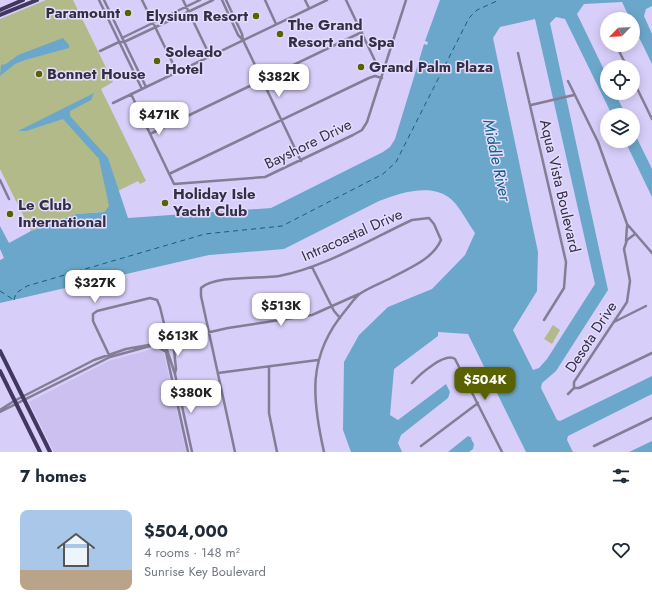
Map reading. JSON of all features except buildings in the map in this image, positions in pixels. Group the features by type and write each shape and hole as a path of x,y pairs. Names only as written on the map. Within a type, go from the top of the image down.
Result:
{"main road":[{"path":"0,10 23,0"},
{"path":"0,15 37,0"},
{"path":"0,351 50,452"},
{"path":"0,358 5,361"},
{"path":"0,371 40,452"}],"street":[{"path":"99,0 142,89"},
{"path":"104,0 146,87"},
{"path":"142,0 177,72"},
{"path":"183,0 210,56"},
{"path":"119,42 122,38 200,0"},
{"path":"100,51 119,42 124,42 213,0"},
{"path":"222,0 238,35 243,40"},
{"path":"226,0 242,34 243,40 301,161"},
{"path":"265,0 276,24"},
{"path":"305,0 309,8"},
{"path":"113,103 327,0"},
{"path":"346,0 377,65 385,69"},
{"name":"Bayshore Drive","path":"169,174 174,184 262,178 301,161 362,130 367,122 382,78 406,0"},
{"path":"150,134 362,32"},
{"name":"Aqua Vista Boulevard","path":"518,53 531,105 566,267 562,291 544,320"},
{"path":"130,66 135,64"},
{"path":"131,94 169,174 369,78 375,76 382,78"},
{"path":"568,81 598,142 628,225 647,245 652,253"},
{"path":"640,94 652,119"},
{"path":"531,105 574,95"},
{"path":"0,180 9,199"},
{"name":"Intracoastal Drive","path":"209,332 201,288 206,284 231,279 278,276 312,267 412,220 429,218 441,240 437,249 417,265 360,293"},
{"name":"Desota Drive","path":"568,394 574,388 574,382 626,302 629,295 630,281 624,254 628,225"},
{"path":"626,243 635,234"},
{"path":"312,267 332,307 340,318"},
{"path":"23,398 110,357 209,332 258,322 305,317 332,307 360,293"},
{"path":"324,452 314,401 318,360 332,328 360,293"},
{"path":"110,357 93,322 93,314 98,311 150,298 156,299 160,307 166,336 166,347 175,374 192,452"},
{"path":"613,322 646,306"},
{"path":"209,332 235,452"},
{"path":"173,340 176,369 175,374"},
{"path":"0,411 74,369 109,354 155,342 161,343"},
{"path":"156,346 166,352"},
{"path":"166,347 188,452"},
{"path":"574,388 579,388 652,353"},
{"path":"412,383 444,358 451,357 455,359 502,452"},
{"path":"218,373 318,360"},
{"path":"268,367 269,413 277,452"},
{"path":"421,446 478,403"},
{"path":"594,446 652,418"}],"shaded area":[{"path":"157,348 164,354 186,452 54,452 29,402 109,361"}],"green space":[{"path":"46,0 73,0 113,82 101,89 146,181 140,184 138,181 108,196 110,206 104,212 76,214 31,231 0,169 0,19"},
{"path":"553,325 560,330 552,344 544,339"}],"water":[{"name":"Middle River","path":"440,0 652,0 652,6 646,9 644,16 652,34 652,64 640,39 640,12 627,12 622,2 584,4 577,14 600,62 600,90 565,19 556,17 550,23 608,290 556,371 542,383 541,388 557,420 560,421 652,376 652,394 568,436 567,440 573,452 526,452 468,334 438,332 438,336 394,369 390,415 398,420 446,384 450,392 448,398 401,435 398,443 402,452 351,452 343,430 344,362 359,335 388,307 432,289 465,255 475,233 452,200 436,191 426,190 406,192 379,201 284,249 209,255 0,303 0,260 4,258 0,249 0,226 9,243 31,231 76,214 104,212 109,206 99,159 63,119 26,131 18,131 94,93 91,100 70,111 70,116 108,158 128,218 271,208 383,152 390,147 395,139 424,44 427,45 428,42 425,41","holes":["535,19 595,284 547,359 539,368 533,370 513,330 537,291 538,252 493,38 500,27"]},
{"path":"63,38 69,45 69,48 15,64 0,76 1,65 6,64 18,55"},
{"path":"605,100 618,100 622,108 609,108"},
{"path":"640,144 652,169 652,197 628,148 640,148"},
{"path":"468,436 472,438 471,439 474,444 473,449 469,452 448,452"},
{"path":"652,441 652,452 629,452"}],"ferry route":[{"path":"14,300 16,293 27,286 205,234 282,226 383,174 396,162 469,18 477,10 499,0"},
{"path":"0,291 14,300"}],"place":[{"name":"Paramount","path":"128,13"},
{"name":"Elysium Resort","path":"256,16"},
{"name":"The Grand Resort and Spa","path":"280,34"},
{"name":"Soleado Hotel","path":"157,61"},
{"name":"Grand Palm Plaza","path":"361,67"},
{"name":"Bonnet House","path":"39,74"},
{"name":"Holiday Isle Yacht Club","path":"165,203"},
{"name":"Le Club International","path":"10,214"}]}
